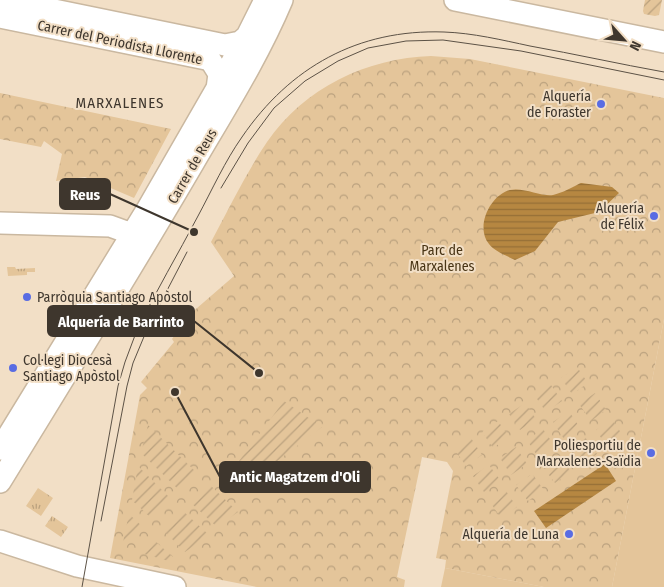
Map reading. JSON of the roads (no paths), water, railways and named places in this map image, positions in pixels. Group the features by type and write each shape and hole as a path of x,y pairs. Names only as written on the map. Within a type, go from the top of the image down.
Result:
{"street":[{"name":"Carrer del Periodista Llorente","path":"5,0 225,45 240,42 247,36"},
{"name":"Carrer de Reus","path":"0,449 132,234 217,89 265,0"},
{"name":"Carrer de Reus","path":"0,482 164,214 248,69 266,36 282,0"},
{"path":"455,0 519,6 664,42"},
{"name":"Carrer del Periodista Llorente","path":"0,17 206,59 211,61 219,74 217,89"},
{"path":"0,223 110,226 132,234"},
{"path":"0,541 77,566 174,587"}],"tram line":[{"path":"82,587 118,386 137,330 230,156 261,112 282,91 304,72 329,57 355,45 383,37 413,33 444,32 477,35 664,72"},
{"path":"221,188 248,143 274,108 305,81 338,61 368,48 406,41 443,40 521,51 664,80"},
{"path":"101,521 133,363 148,327 187,252"}],"place":[{"name":"Alquería de Foraster","path":"601,104"},
{"name":"Alquería de Félix","path":"654,216"},
{"name":"Reus","path":"194,232"},
{"name":"Parròquia Santiago Apòstol","path":"27,297"},
{"name":"Col·legi Diocesà Santiago Apòstol","path":"13,368"},
{"name":"Alquería de Barrinto","path":"259,373"},
{"name":"Antic Magatzem d'Oli","path":"175,392"},
{"name":"Poliesportiu de Marxalenes-Saïdia","path":"651,453"},
{"name":"Alquería de Luna","path":"569,534"}],"district":[{"name":"MARXALENES","path":"120,103"}],"park label":[{"name":"Parc de Marxalenes","path":"442,258"}]}
